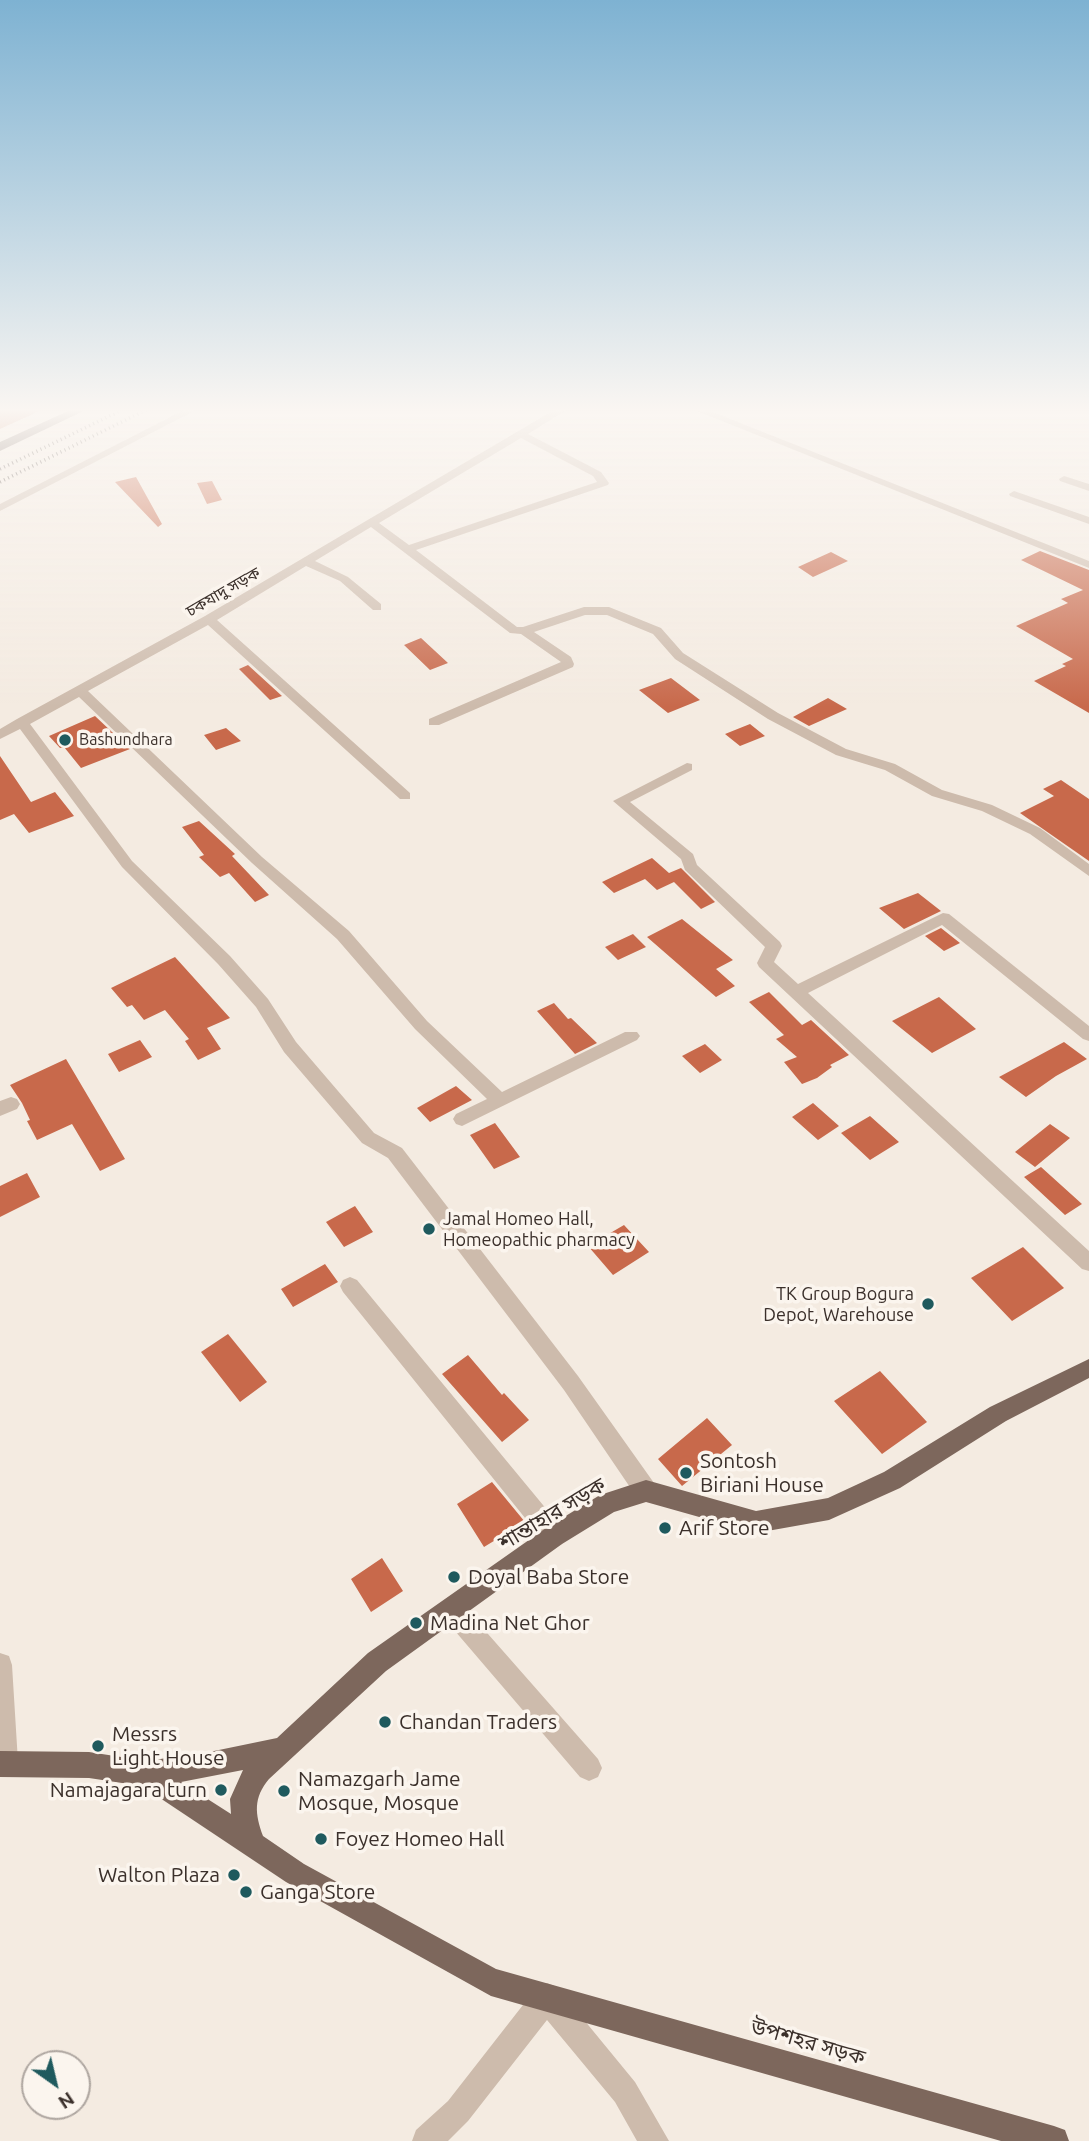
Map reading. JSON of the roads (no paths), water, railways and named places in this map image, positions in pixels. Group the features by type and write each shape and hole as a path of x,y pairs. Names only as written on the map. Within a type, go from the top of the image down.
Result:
{"main road":[{"path":"646,1491 756,1522 829,1509 892,1480 998,1414 1089,1368"},
{"name":"শান্তাহার সড়ক","path":"252,1841 241,1816 242,1799 248,1784 377,1662 554,1536 608,1503 646,1491"},
{"path":"3,1763 89,1765 147,1774 214,1764 283,1749"},
{"name":"উপশহর সড়ক","path":"147,1774 252,1841 295,1873 491,1982 1054,2141"}],"street":[{"name":"চকযাদু সড়ক","path":"0,734 209,619 397,507"},
{"path":"408,549 533,507"},
{"path":"943,507 1089,565"},
{"path":"1050,507 1089,521"},
{"path":"371,522 514,630 524,631 584,611 609,611 657,631 679,656 773,716 841,752 890,767 937,793 987,808 1035,831 1089,871"},
{"path":"307,562 344,579 377,607"},
{"path":"209,619 405,796"},
{"path":"433,722 568,664 567,660 524,631"},
{"path":"79,690 257,860 343,935 421,1025 499,1100"},
{"path":"22,722 127,864 224,960 262,1003 289,1047 368,1138 396,1153 570,1383 646,1491"},
{"path":"687,767 620,801 688,857 690,867 774,946 765,963 1089,1263"},
{"path":"796,992 943,918 1089,1035"},
{"path":"462,1119 631,1036"},
{"path":"350,1286 554,1536"},
{"path":"451,1609 589,1768"},
{"path":"0,1665 3,1763"},
{"path":"427,2141 458,2111 547,1997 625,2092 654,2141"}],"place":[{"name":"Bashundhara","path":"65,740"},
{"name":"Jamal Homeo Hall, Homeopathic pharmacy","path":"429,1229"},
{"name":"TK Group Bogura Depot, Warehouse","path":"928,1304"},
{"name":"Sontosh Biriani House","path":"686,1473"},
{"name":"Arif Store","path":"665,1528"},
{"name":"Doyal Baba Store","path":"454,1577"},
{"name":"Madina Net Ghor","path":"416,1623"},
{"name":"Chandan Traders","path":"385,1722"},
{"name":"Messrs Light House","path":"98,1746"},
{"name":"Namajagara turn","path":"221,1790"},
{"name":"Namazgarh Jame Mosque, Mosque","path":"284,1791"},
{"name":"Foyez Homeo Hall","path":"321,1839"},
{"name":"Walton Plaza","path":"234,1875"},
{"name":"Ganga Store","path":"246,1892"}]}
